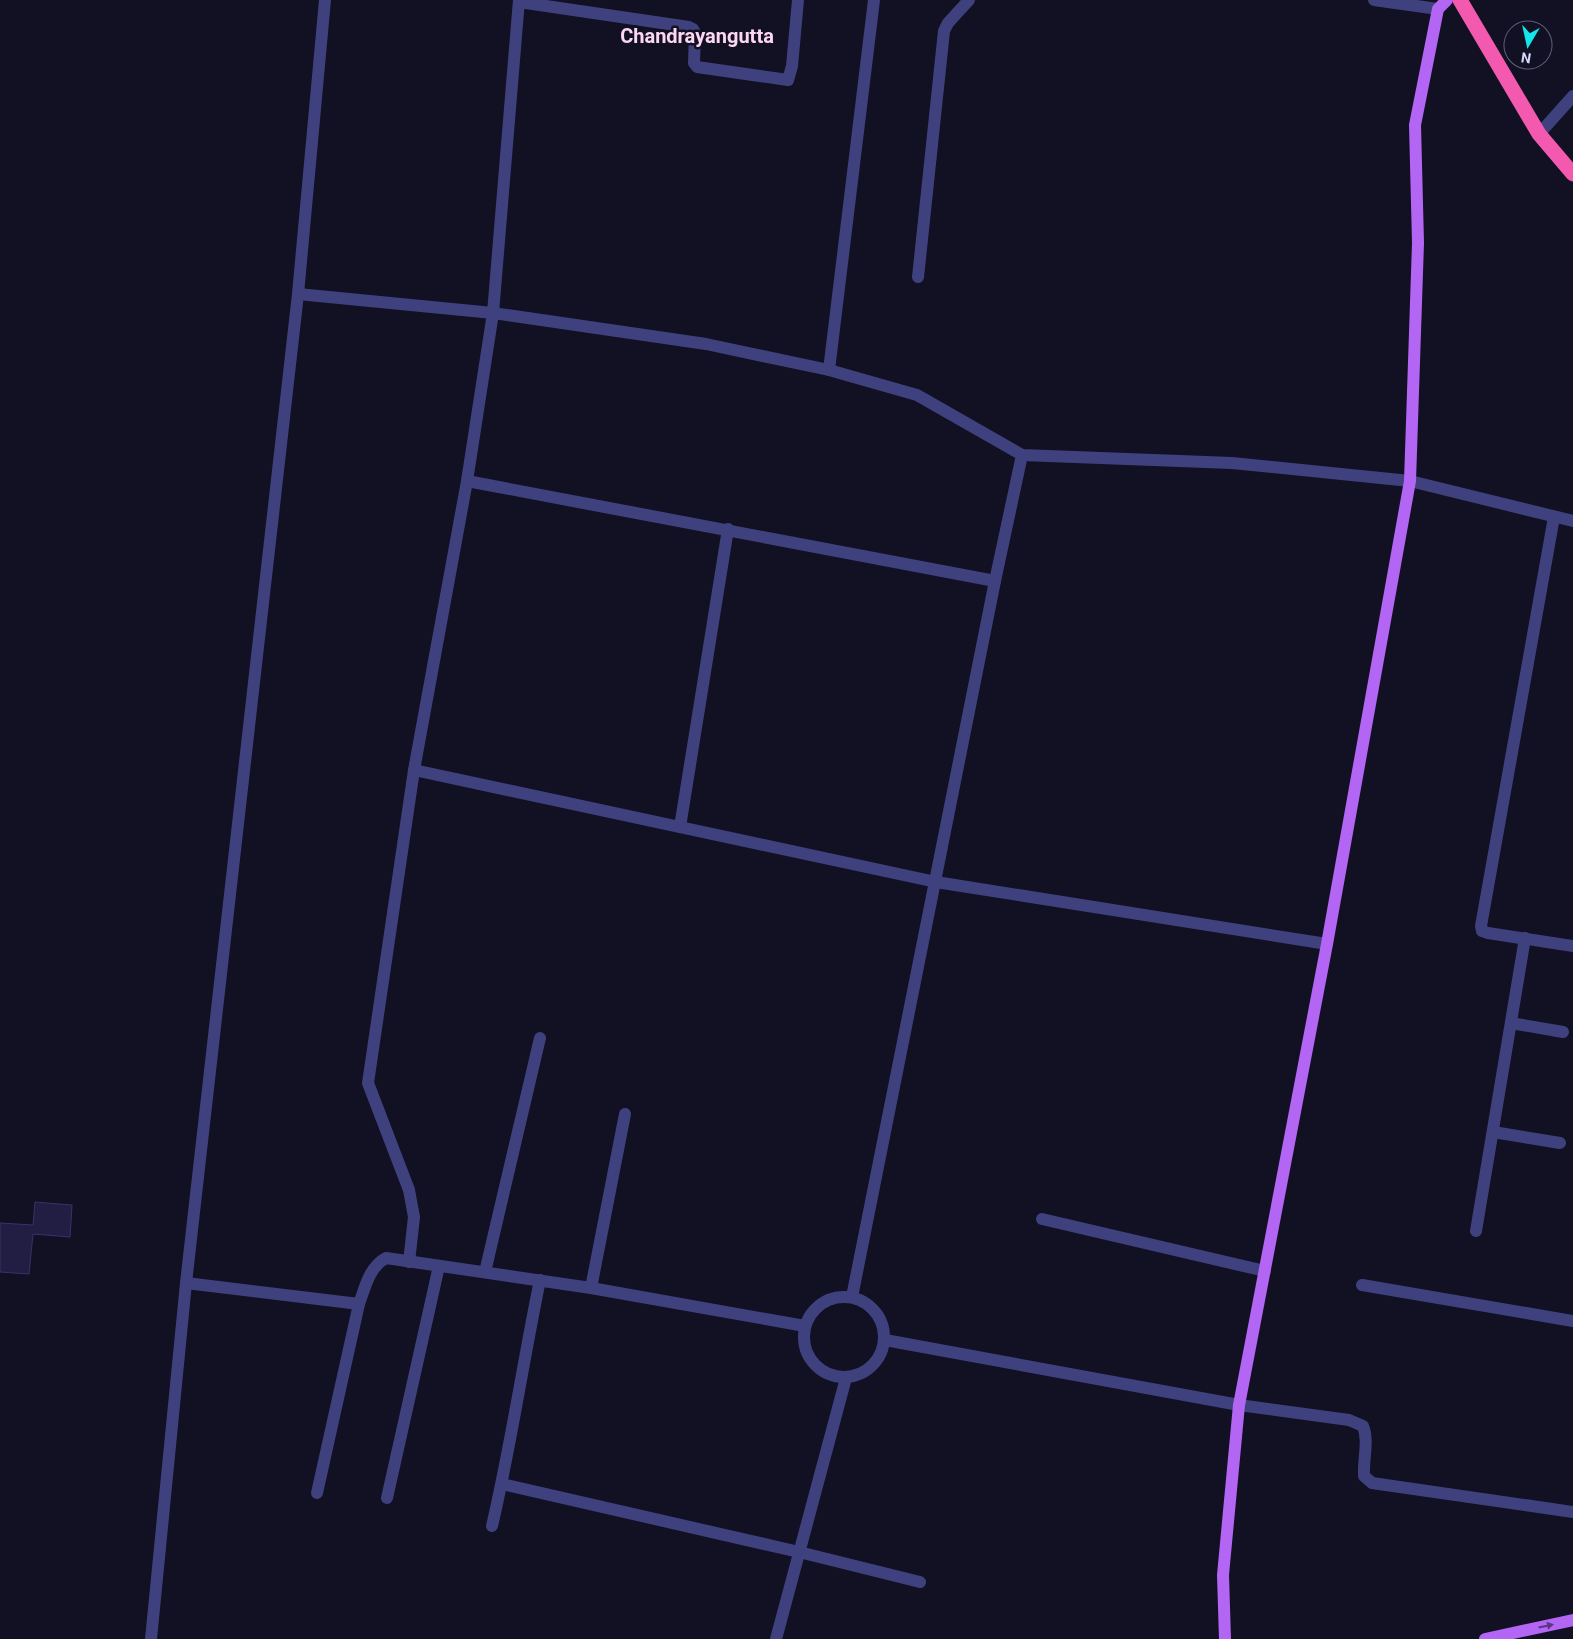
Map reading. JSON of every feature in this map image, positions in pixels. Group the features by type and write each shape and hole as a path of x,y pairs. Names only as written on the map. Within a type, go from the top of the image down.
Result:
{"highway":[{"path":"1460,0 1539,134 1573,174"}],"main road":[{"path":"1225,1639 1223,1576 1239,1405 1327,944 1410,481 1418,243 1414,125 1443,4"},
{"path":"1485,1639 1573,1620"}],"street":[{"path":"152,1639 186,1283 298,294 325,0"},
{"path":"409,1262 414,1217 409,1190 368,1083 414,770 467,481 493,313 519,1 688,27 693,29 695,33 694,63 697,67 788,80 792,66 798,0"},
{"path":"829,370 874,0"},
{"path":"918,277 944,31 948,23 969,0"},
{"path":"1374,0 1443,4"},
{"path":"1539,134 1573,96"},
{"path":"298,294 493,313 706,344 829,370 917,395 1022,455 1232,463 1410,481 1573,521"},
{"path":"852,1298 995,581 1022,455"},
{"path":"467,481 995,581"},
{"path":"1554,517 1481,926 1482,931 1488,933 1573,946"},
{"path":"680,827 728,529"},
{"path":"414,770 936,882 1327,944"},
{"path":"1476,1231 1525,938"},
{"path":"1511,1023 1563,1032"},
{"path":"485,1272 540,1038"},
{"path":"591,1288 625,1114"},
{"path":"1493,1132 1560,1143"},
{"path":"1042,1219 1266,1270"},
{"path":"317,1493 359,1304 372,1271 386,1258 591,1288 805,1326"},
{"path":"387,1498 439,1266"},
{"path":"492,1526 502,1484 540,1280"},
{"path":"186,1283 359,1304"},
{"path":"1362,1285 1573,1321"},
{"path":"840,1297 863,1301 873,1308 880,1318 885,1340 882,1352 877,1362 858,1376 846,1378 827,1373 812,1362 806,1351 804,1339 805,1326 810,1315 818,1306 828,1300 840,1297"},
{"path":"885,1340 1239,1405 1348,1420 1363,1426 1366,1434 1363,1464 1364,1476 1372,1483 1573,1512"},
{"path":"776,1639 846,1378"},
{"path":"502,1484 799,1552 920,1582"}],"building":[{"path":"35,1202 72,1205 70,1237 33,1234 29,1274 0,1272 0,1223 33,1225"}],"district":[{"name":"Chandrayangutta","path":"697,36"}]}
